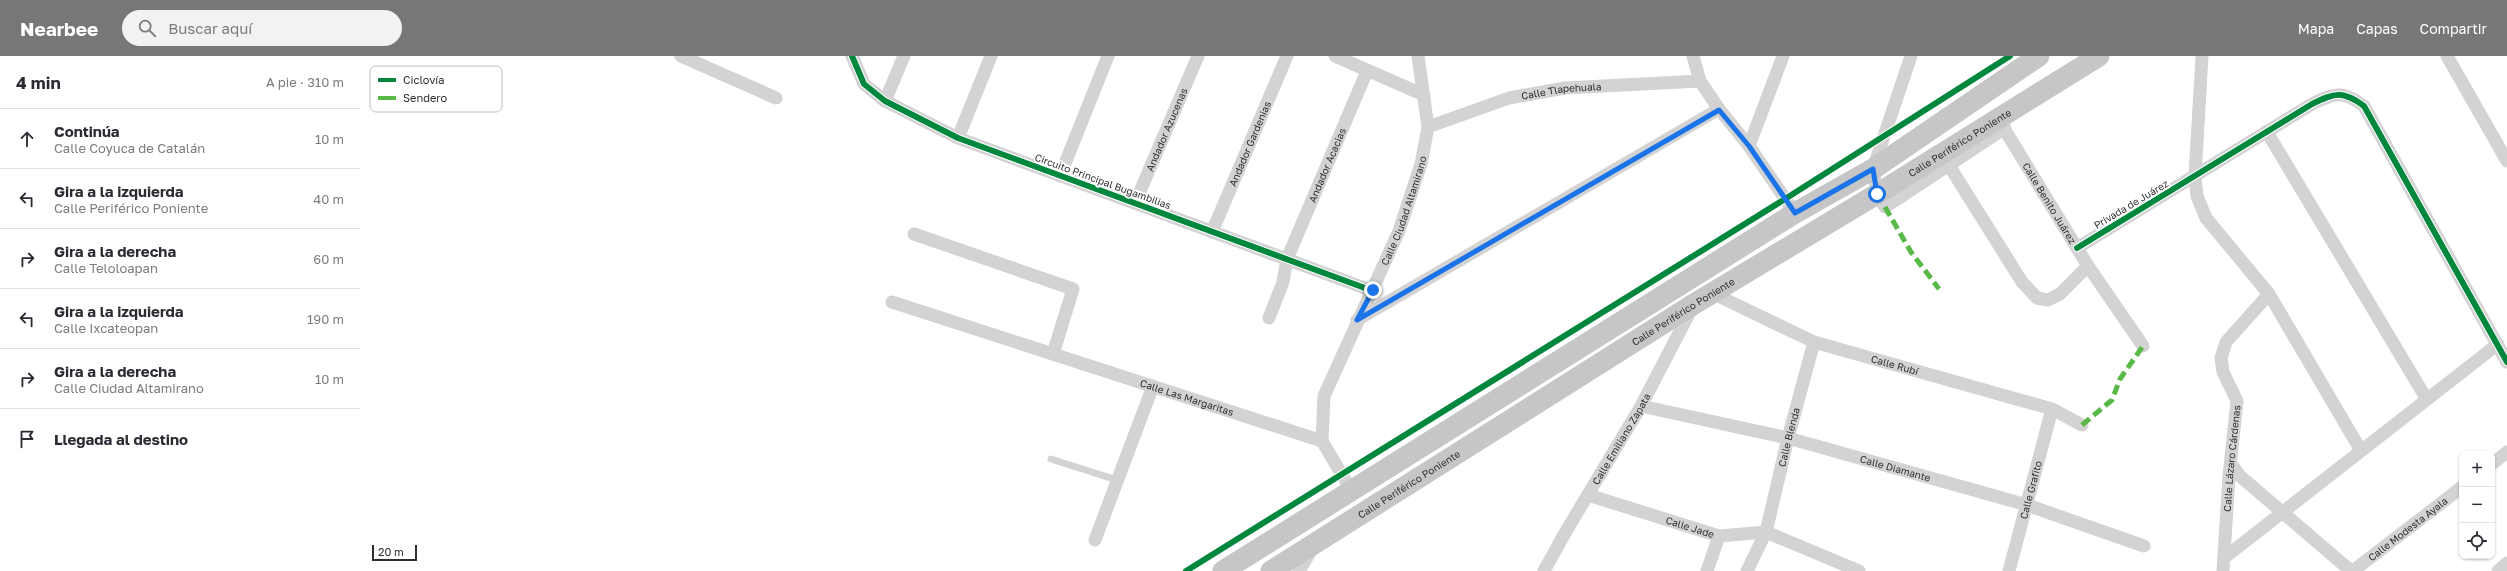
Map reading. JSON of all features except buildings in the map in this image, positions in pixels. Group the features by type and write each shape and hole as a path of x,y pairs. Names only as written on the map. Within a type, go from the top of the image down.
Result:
{"main road":[{"path":"1222,571 1795,213 1873,169 2039,56"},
{"name":"Calle Periférico Poniente","path":"1271,571 1712,292 1877,194 1945,160 2002,123 2099,56"}],"street":[{"path":"681,56 776,98"},
{"name":"Circuito Principal Bugambilias","path":"852,56 864,84 886,101 958,138 1373,290"},
{"path":"886,101 904,56"},
{"path":"958,138 991,56"},
{"path":"1060,176 1108,56"},
{"name":"Andador Azucenas","path":"1135,204 1198,56"},
{"name":"Andador Gardenias","path":"1212,232 1287,56"},
{"path":"1335,56 1424,95"},
{"name":"Calle Ciudad Altamirano","path":"1322,441 1324,396 1357,320 1373,290 1399,231 1421,164 1428,127 1418,56"},
{"path":"1693,56 1700,81 1719,110 1749,146 1795,213"},
{"path":"1749,146 1783,56"},
{"path":"1877,194 1873,169 1911,56"},
{"path":"2202,56 2195,176 2197,196 2206,218 2269,294 2360,449"},
{"path":"2447,56 2507,161"},
{"name":"Andador Acacias","path":"1269,318 1283,282 1287,259 1367,71"},
{"name":"Calle Tlapehuala","path":"1428,127 1509,98 1565,88 1700,81"},
{"name":"Privada de Juárez","path":"2077,248 2267,132 2333,94 2350,96 2364,106 2507,362"},
{"path":"1357,320 1719,110"},
{"name":"Calle Benito Juárez","path":"2002,123 2088,266 2143,346"},
{"path":"2267,132 2426,398"},
{"path":"1945,160 2022,282 2038,298 2048,300 2060,294 2088,266"},
{"path":"914,234 1073,289 1053,354"},
{"name":"Calle Rubí","path":"1712,292 1814,342 2052,409 2082,425"},
{"name":"Calle Lázaro Cárdenas","path":"2224,567 2229,476 2232,465 2238,401 2223,372 2221,358 2226,342 2269,294"},
{"name":"Calle Las Margaritas","path":"892,302 1322,441"},
{"name":"Calle Emiliano Zapata","path":"1544,571 1641,406 1694,304"},
{"name":"Calle Blenda","path":"1747,571 1766,532 1788,438 1814,342"},
{"path":"2224,567 2283,513 2360,449 2498,344"},
{"path":"1094,540 1153,386"},
{"name":"Calle Diamante","path":"1641,406 1788,438 2026,505 2144,546"},
{"name":"Calle Grafito","path":"2009,571 2052,409"},
{"path":"1322,441 1351,490"},
{"path":"2495,462 2507,452"},
{"path":"2232,465 2240,476 2352,571"},
{"name":"Calle Modesta Ayala","path":"2352,571 2459,489"},
{"name":"Calle Jade","path":"1588,495 1719,536 1766,532 1860,571"},
{"path":"1707,571 1719,536"},
{"path":"1299,571 1315,544"},
{"path":"2498,571 2507,564"}],"lane":[{"path":"1051,459 1117,480"}],"marked path":[{"path":"1885,207 1911,252 1939,289"},
{"path":"2082,425 2112,400 2120,379 2143,346"}],"cycle path":[{"path":"852,56 864,84 885,101 958,138 1373,291"},
{"path":"1186,571 1785,199 2010,56"},
{"path":"2077,248 2312,104 2327,97 2344,95 2364,106 2507,362"}],"route":[{"path":"1373,290 1357,320 1719,110 1749,146 1795,213 1873,169 1877,194"}]}
